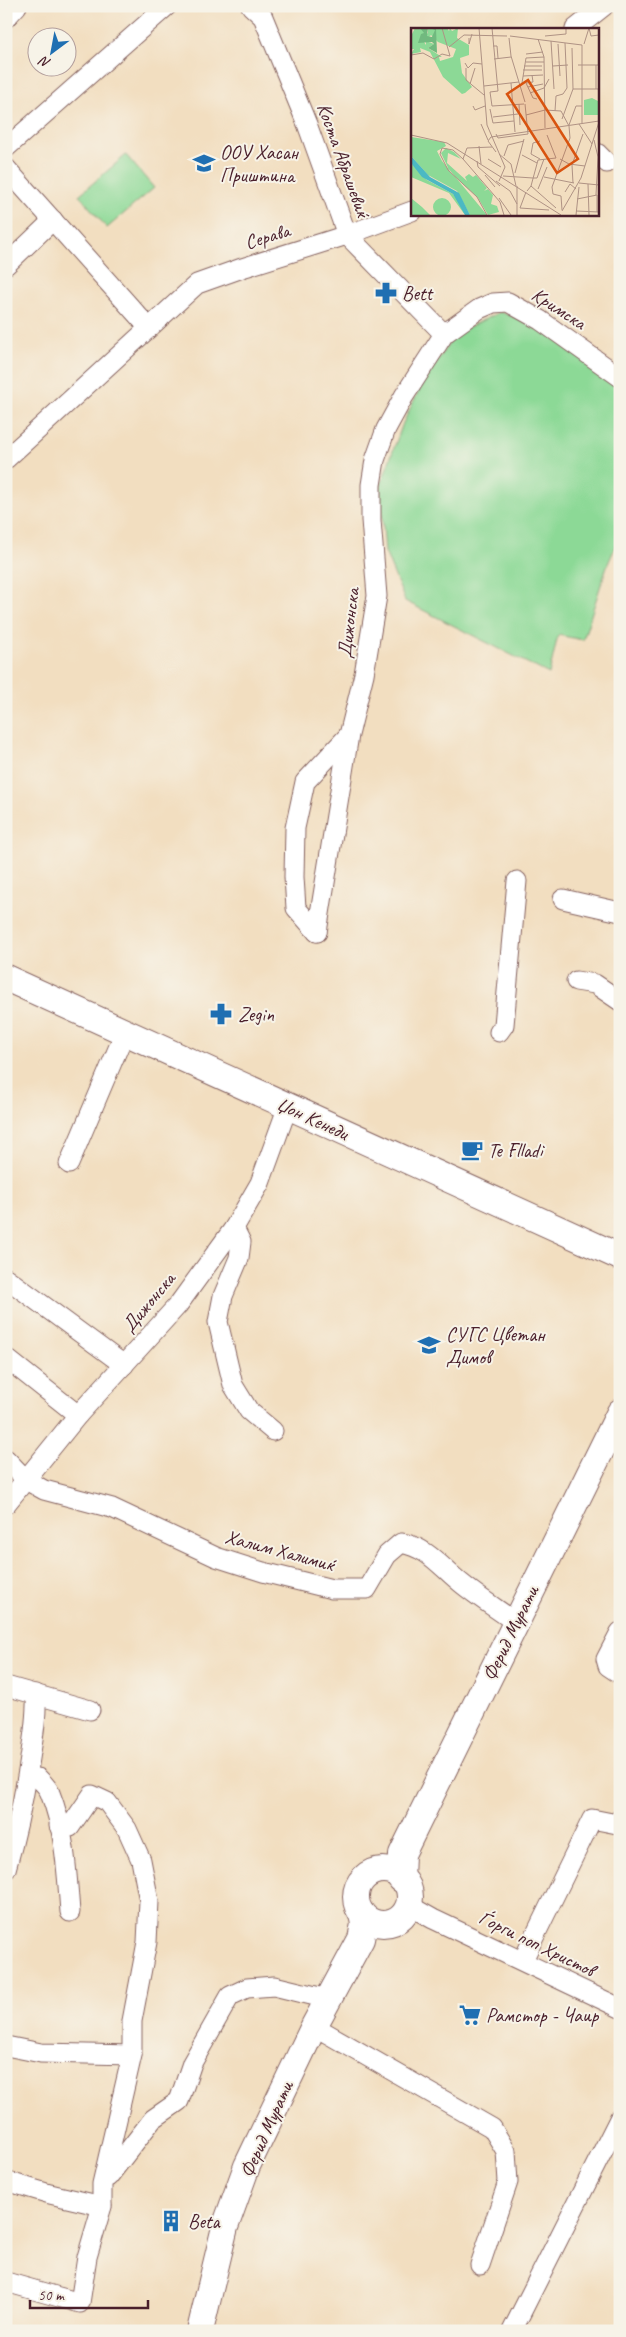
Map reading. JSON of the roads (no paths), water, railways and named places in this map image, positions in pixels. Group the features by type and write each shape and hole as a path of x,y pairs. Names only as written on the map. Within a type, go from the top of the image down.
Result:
{"street":[{"path":"6,18 17,6"},
{"path":"6,148 167,6"},
{"name":"Коста Абрашевиќ","path":"250,6 263,17 307,124 348,235 444,334"},
{"path":"576,28 604,6"},
{"path":"6,168 149,328"},
{"name":"Серава","path":"6,459 197,284 348,235 411,210"},
{"path":"6,265 53,220"},
{"name":"Кримска","path":"444,334 479,308 493,303 508,302 540,320 620,377"},
{"name":"Дижонска","path":"349,735 305,782 295,828 294,877 296,908 317,932 349,735 364,674 377,596 371,520 371,485 374,460 386,429 404,396 444,334"},
{"path":"499,1032 504,1025 517,880"},
{"path":"563,899 620,912"},
{"name":"Џон Кенеди","path":"6,978 620,1257"},
{"path":"576,981 595,984 620,1001"},
{"path":"69,1164 125,1032"},
{"name":"Дижонска","path":"6,1504 78,1415 178,1305 234,1228 260,1183 288,1106"},
{"path":"234,1228 241,1242 239,1258 223,1296 218,1322 233,1386 249,1411 273,1431"},
{"path":"6,1278 124,1365"},
{"path":"6,1358 78,1415"},
{"name":"Ферид Мурати","path":"200,2331 225,2227 244,2174 328,1999 388,1900 515,1622 620,1412"},
{"name":"Халим Халимиќ","path":"6,1459 26,1480 44,1490 112,1508 216,1557 263,1572 332,1589 367,1589 387,1555 401,1543 412,1544 437,1559 460,1582 515,1622"},
{"path":"620,1632 606,1659 608,1666 620,1674"},
{"path":"6,1686 90,1710"},
{"path":"6,1869 18,1830 37,1710 36,1694"},
{"path":"31,1749 38,1778 33,1809"},
{"path":"38,1778 50,1791 59,1826 66,1867 70,1912"},
{"path":"6,2282 80,2304 87,2256 102,2206 102,2184 132,2055 132,2021 147,1942 149,1901 141,1860 127,1829 107,1802 92,1795 70,1827 59,1826"},
{"path":"523,1960 592,1819 617,1824 620,1819"},
{"name":"Ѓорги поп Христов","path":"388,1900 523,1960 620,2008"},
{"path":"102,2184 153,2119 179,2100 192,2063 230,1996 247,1988 274,1986 328,1999"},
{"path":"314,2026 492,2128 506,2151 508,2182 480,2265"},
{"path":"6,2046 41,2053 132,2055"},
{"path":"512,2331 620,2117"},
{"path":"6,2180 50,2194 102,2206"}],"place":[{"name":"ООУ Хасан Приштина","path":"204,163"},
{"name":"Bett","path":"386,293"},
{"name":"Zegin","path":"221,1014"},
{"name":"Te Flladi","path":"472,1150"},
{"name":"СУГС Цветан Димов","path":"429,1345"},
{"name":"Рамстор - Чаир","path":"470,2015"},
{"name":"Beta","path":"171,2221"}]}
